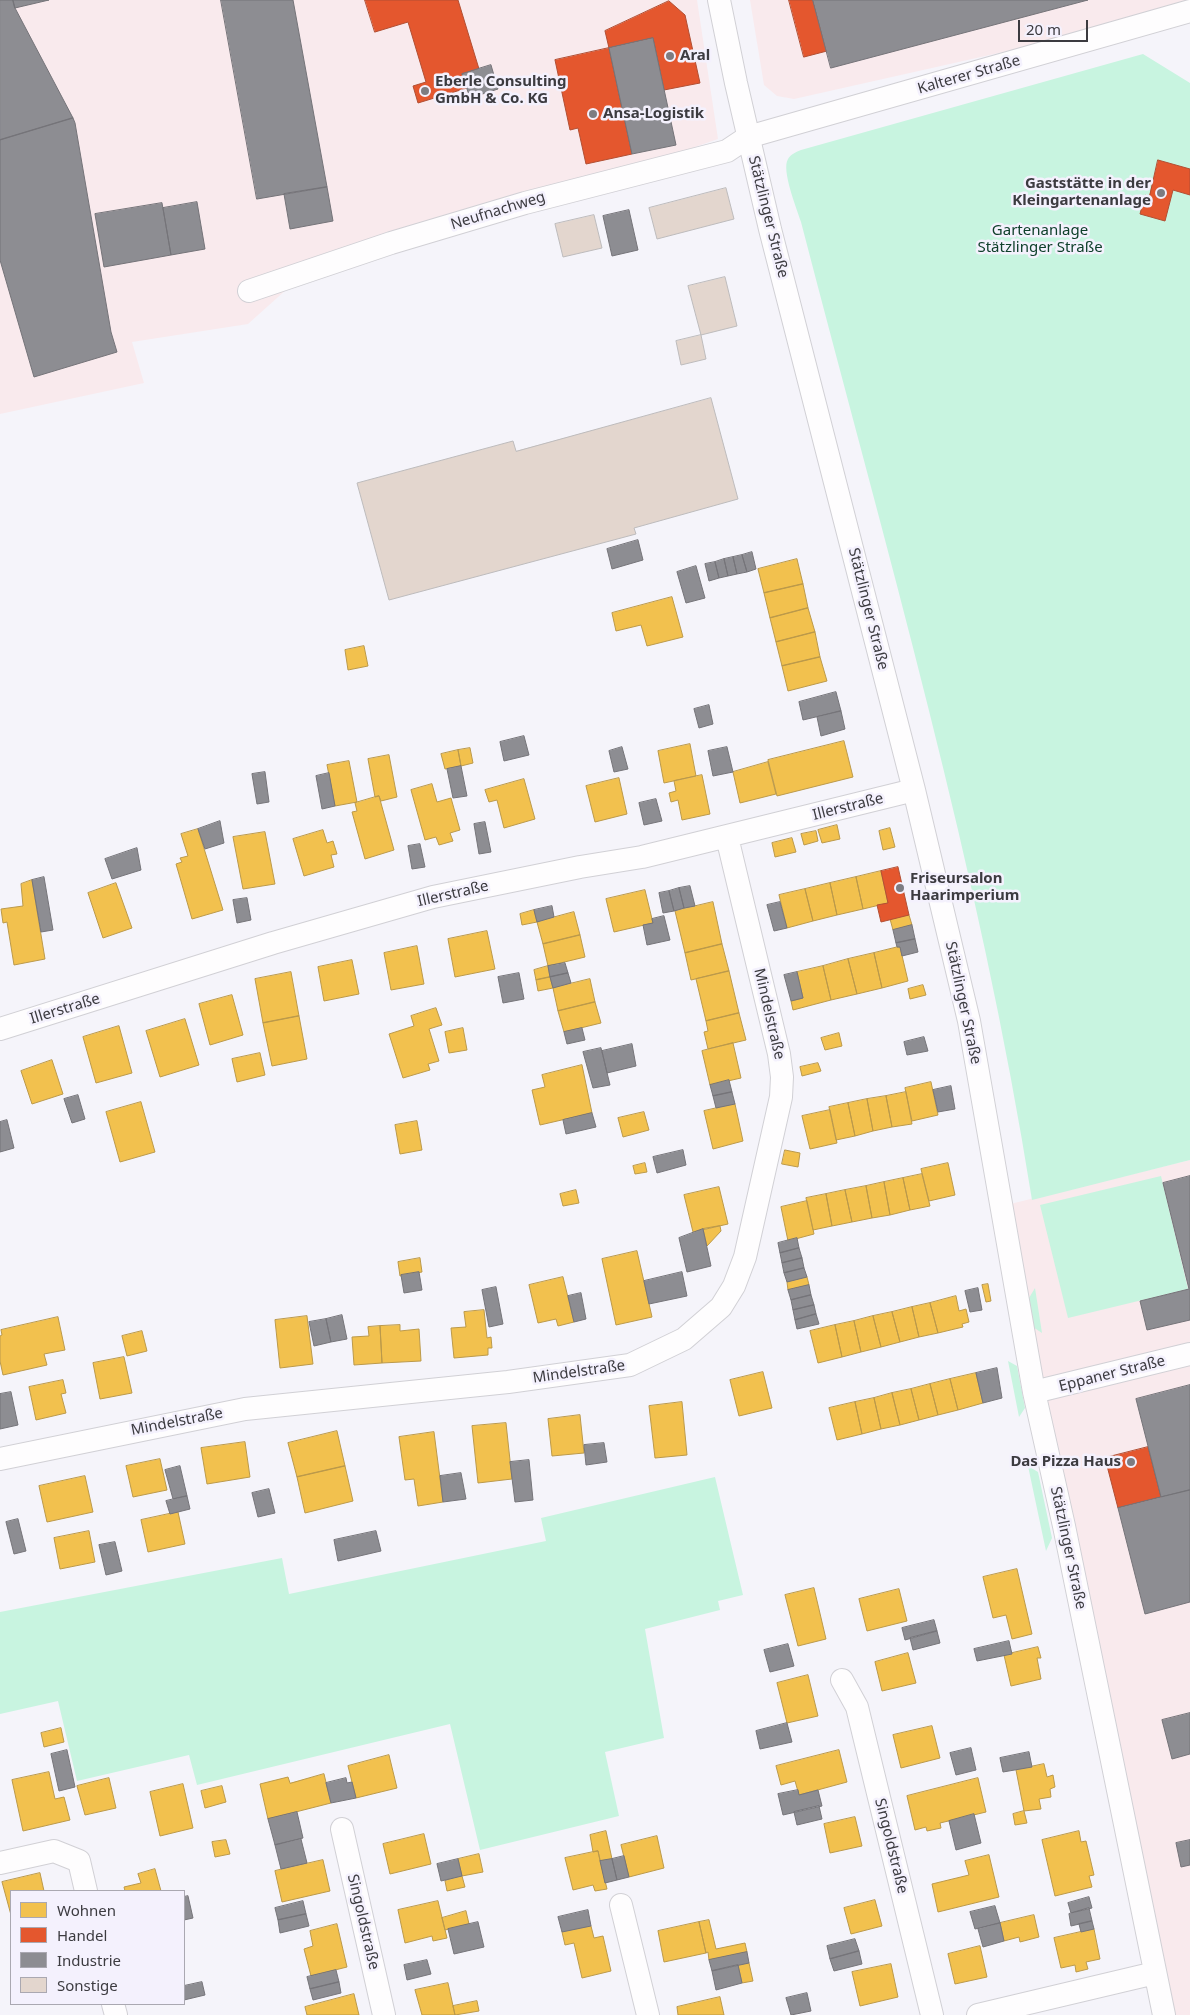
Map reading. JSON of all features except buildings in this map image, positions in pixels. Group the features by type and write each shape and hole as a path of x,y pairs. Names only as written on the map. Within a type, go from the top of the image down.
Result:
{"street":[{"name":"Stätzlinger Straße","path":"719,0 748,137 805,368 914,790 969,1021 1034,1392 1064,1526 1164,2015"},
{"name":"Kalterer Straße","path":"748,137 1190,11"},
{"name":"Neufnachweg","path":"249,291 391,243 525,202 727,150 748,137"},
{"name":"Illerstraße","path":"0,1029 280,941 433,898 572,869 642,857 727,838 914,790"},
{"name":"Mindelstraße","path":"0,1459 245,1409 508,1382 630,1365 688,1336 721,1307 734,1286 742,1265 781,1097 782,1077 779,1054 727,838"},
{"name":"Eppaner Straße","path":"1034,1392 1190,1354"},
{"name":"Singoldstraße","path":"842,1680 857,1707 932,2015"},
{"name":"Singoldstraße","path":"342,1829 384,2015"},
{"path":"0,1863 54,1851 79,1861 86,1890"},
{"path":"621,1905 648,2015"},
{"path":"978,2015 1155,1973"}],"shaded area":[{"path":"0,0 697,0 718,139 287,289 248,324 132,342 144,383 0,414"},
{"path":"750,0 1190,0 1190,10 794,99 777,96 764,85"},
{"path":"1190,1160 1190,2015 1164,2015 1002,1206"}],"green space":[{"name":"Gartenanlage Stätzlinger Straße","path":"1143,54 1190,83 1190,1160 1032,1200 1011,1076 986,953 929,708 801,222 790,190 786,164 795,152 801,150"},
{"path":"1161,1176 1188,1289 1068,1318 1040,1205"},
{"path":"1035,1288 1042,1333 1033,1327 1029,1298"},
{"path":"1008,1361 1017,1366 1025,1408 1019,1417"},
{"path":"1028,1466 1038,1472 1052,1538 1046,1551"},
{"path":"715,1477 743,1595 718,1601 720,1610 645,1629 664,1738 605,1752 619,1816 480,1850 450,1724 197,1785 189,1755 77,1781 58,1701 0,1714 0,1612 282,1558 289,1594 546,1541 541,1518"}],"place":[{"name":"Aral","path":"670,56"},
{"name":"Eberle Consulting GmbH & Co. KG","path":"425,91"},
{"name":"Ansa-Logistik","path":"593,114"},
{"name":"Gaststätte in der Kleingartenanlage","path":"1161,193"},
{"name":"Friseursalon Haarimperium","path":"900,888"},
{"name":"Das Pizza Haus","path":"1131,1462"}]}
